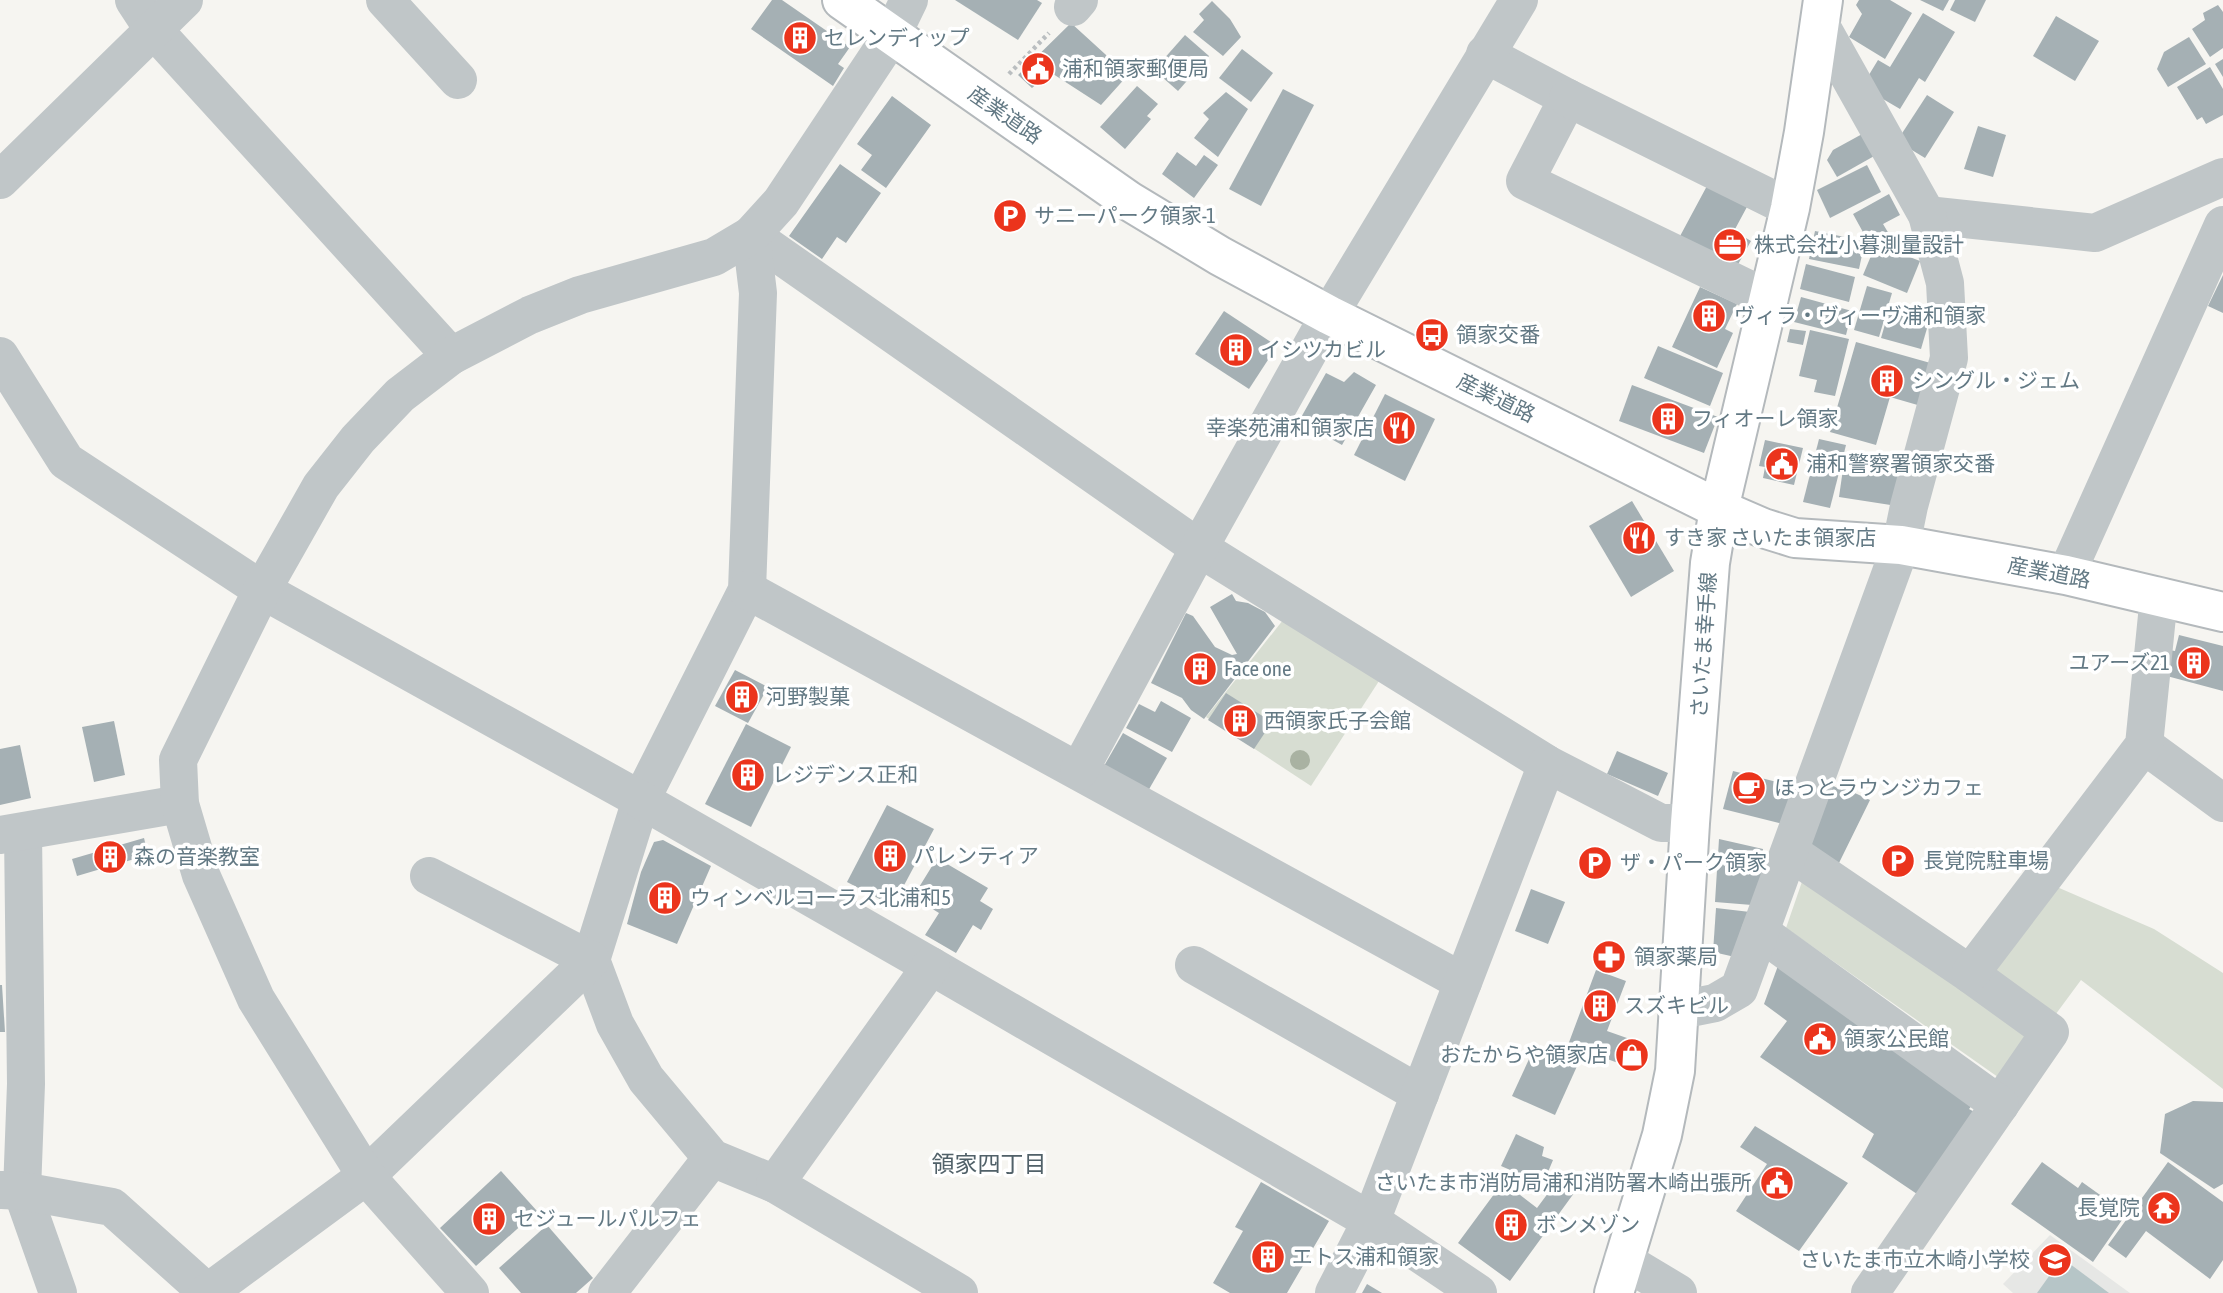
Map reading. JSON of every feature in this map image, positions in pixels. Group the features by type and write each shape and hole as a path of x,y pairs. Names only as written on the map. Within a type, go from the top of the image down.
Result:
{"main road":[{"name":"産業道路","path":"842,0 1129,201 1220,256 1329,315 1719,509 1795,538 1901,545 2066,575 2223,612"},
{"name":"さいたま幸手線","path":"1618,1277 1662,1135 1675,1071 1710,563 1719,509 1790,208 1822,13"}],"street":[{"path":"0,180 143,15 184,0"},
{"path":"385,0 458,79"},
{"path":"470,1293 366,1176 256,999 201,875 180,804 178,760 262,590 321,486 351,448 400,395 451,356 530,315 580,295 714,257 751,235 781,202 892,35 909,0"},
{"path":"1079,771 1329,315 1519,0"},
{"path":"1680,1010 1715,1003 1739,989 1901,545 1949,358 1945,283 1927,215 1822,13"},
{"path":"143,15 451,356"},
{"path":"1485,54 1790,208"},
{"path":"1568,97 1525,181 1769,299"},
{"path":"1927,215 2095,233 2223,177"},
{"path":"2066,575 2223,225"},
{"path":"751,235 1199,548 1547,764 1661,823 1690,823"},
{"path":"11,1190 112,1207 207,1293 366,1176 591,960 641,800 747,590 758,293 751,235"},
{"path":"0,356 66,461 262,590 641,800 931,966 1371,1221 1478,1293"},
{"path":"747,590 1463,982"},
{"path":"1970,974 2144,745 2159,597"},
{"path":"2144,745 2223,803"},
{"path":"1334,1293 1371,1221 1547,764"},
{"path":"58,1293 11,1190 26,1084 11,833 180,804"},
{"path":"1790,852 2050,1031 1870,1293"},
{"path":"429,876 591,960 615,1024 646,1079 712,1157 775,1184 959,1293"},
{"path":"1760,932 2000,1105"},
{"path":"1194,965 1420,1094"},
{"path":"775,1184 931,966"},
{"path":"607,1293 712,1157"},
{"path":"1618,1277 1678,1293"}],"path":[{"path":"984,100 1076,3"}],"shaded area":[{"path":"1283,620 1379,681 1311,786 1206,717"},
{"path":"1805,873 2038,1036 2005,1082 1786,928"},
{"path":"2050,884 2154,929 2223,973 2223,1089 2081,980 2050,1022 1986,977"},
{"name":"さいたま市立木崎小学校","path":"2050,1235 2130,1293 2013,1293 2003,1284"},
{"path":"2062,1258 2109,1293 2037,1293"}],"building":[{"name":"セレンディップ","path":"772,0 782,0 850,47 838,64 844,68 833,86 751,29"},
{"path":"955,0 1037,0 1042,3 1018,40"},
{"path":"1859,0 1890,0 1912,13 1885,59 1849,37 1862,14 1856,5"},
{"path":"1920,0 1949,0 1943,11"},
{"path":"1955,0 1986,0 1975,22 1950,10"},
{"path":"1212,1 1230,19 1241,37 1223,56 1193,32 1204,20 1199,14"},
{"path":"2218,5 2223,12 2223,48 2210,57 2192,29 2205,20 2203,13"},
{"path":"1923,13 1955,32 1925,82 1919,78 1900,109 1871,92 1864,83 1878,60 1890,67"},
{"path":"2056,16 2099,41 2075,81 2033,56"},
{"path":"1071,23 1128,75 1101,105 1050,72 1032,88 1018,75"},
{"path":"1185,35 1209,56 1178,91 1154,70"},
{"path":"2189,37 2206,64 2168,87 2157,69 2164,52"},
{"path":"1242,49 1273,73 1251,102 1219,78"},
{"path":"2223,59 2223,77 2215,64"},
{"path":"2210,67 2223,89 2223,115 2206,124 2202,117 2197,120 2177,87"},
{"path":"1137,86 1158,104 1147,116 1151,119 1125,149 1100,127"},
{"path":"1283,89 1314,105 1261,206 1229,189"},
{"path":"1226,92 1248,109 1218,157 1194,138 1209,119 1203,113"},
{"path":"1927,95 1954,112 1925,158 1897,141"},
{"path":"892,96 931,125 886,188 861,170 872,155 857,144"},
{"path":"1978,126 2006,135 1993,177 1964,169"},
{"path":"1864,133 1876,155 1837,177 1827,160 1833,150"},
{"path":"1177,152 1196,166 1204,155 1218,165 1194,198 1162,174"},
{"path":"840,164 881,193 846,243 837,237 822,259 789,236"},
{"path":"1867,165 1881,192 1830,218 1817,190"},
{"path":"1708,184 1748,205 1734,231 1751,241 1736,268 1679,238"},
{"path":"1889,194 1900,215 1883,224 1889,234 1877,241 1872,230 1864,234 1853,214"},
{"path":"1815,231 1865,241 1859,269 1809,259"},
{"path":"1876,244 1920,261 1907,293 1863,275"},
{"path":"1806,264 1855,277 1849,302 1800,289"},
{"path":"2223,275 2223,313 2208,306"},
{"path":"1867,286 1892,293 1879,337 1854,330"},
{"name":"ヴィラ・ヴィーヴ浦和領家","path":"1700,287 1737,304 1725,329 1733,333 1717,368 1672,347"},
{"path":"1801,297 1852,311 1846,335 1794,322"},
{"path":"1890,307 1930,318 1921,349 1881,338"},
{"name":"イシツカビル","path":"1224,311 1277,346 1249,389 1195,354"},
{"path":"1790,329 1806,331 1803,345 1787,342"},
{"path":"1810,330 1849,339 1835,396 1814,392 1817,380 1799,376"},
{"name":"シングル・ジェム","path":"1856,342 1934,364 1921,406 1890,397 1876,445 1830,432"},
{"path":"1658,346 1723,373 1710,406 1644,378"},
{"path":"1354,372 1376,385 1342,445 1299,421 1326,373 1344,382"},
{"name":"フィオーレ領家","path":"1632,385 1718,417 1704,453 1619,421"},
{"path":"1385,394 1435,419 1405,481 1354,455"},
{"path":"1819,439 1846,445 1830,508 1803,502"},
{"path":"1765,440 1803,448 1794,485 1763,478 1765,467 1759,466"},
{"path":"1845,455 1905,470 1897,506 1839,497"},
{"path":"1632,501 1674,571 1631,597 1589,526"},
{"name":"Face one","path":"1232,594 1236,601 1248,603 1265,612 1275,626 1204,719 1191,710 1182,698 1151,683 1186,613 1193,616 1215,647 1232,655 1237,654 1210,607"},
{"name":"ユアーズ21","path":"2179,635 2223,646 2223,691 2163,675 2169,650 2175,651"},
{"name":"河野製菓","path":"735,670 768,687 748,723 715,706"},
{"name":"西領家氏子会館","path":"1226,693 1272,722 1254,749 1208,720"},
{"path":"1161,701 1191,718 1172,752 1126,728 1139,704 1155,712"},
{"path":"114,721 125,775 94,782 82,727"},
{"name":"レジデンス正和","path":"746,724 791,747 751,827 705,804"},
{"path":"1123,733 1167,758 1148,791 1104,766"},
{"path":"20,745 31,798 0,805 0,749"},
{"path":"1617,751 1668,773 1658,796 1607,774"},
{"path":"1733,771 1793,786 1783,824 1723,809"},
{"path":"1829,784 1870,800 1838,865 1804,848"},
{"name":"パレンティア","path":"887,805 934,829 893,906 847,882"},
{"name":"森の音楽教室","path":"144,838 148,855 77,876 72,859"},
{"path":"1719,839 1763,849 1763,875 1752,905 1715,902"},
{"name":"ウィンベルコーラス北浦和5","path":"663,840 711,866 677,944 627,924 641,872 654,842"},
{"path":"937,858 988,888 980,901 993,909 981,930 973,925 956,953 925,935 939,913 913,897"},
{"path":"1531,889 1565,902 1548,944 1515,931"},
{"path":"1716,908 1750,912 1735,957 1713,952"},
{"path":"1779,963 1975,1102 1969,1109 1978,1114 1917,1194 1862,1157 1874,1134 1760,1057 1787,1021 1764,1004"},
{"name":"スズキビル","path":"1596,970 1626,981 1607,1031 1644,1044 1635,1069 1568,1045"},
{"path":"2,985 5,1032 0,1032"},
{"path":"1536,1044 1578,1064 1555,1115 1512,1096"},
{"path":"2193,1101 2223,1102 2223,1184 2214,1189 2160,1153 2165,1114"},
{"path":"1755,1126 1848,1183 1799,1251 1736,1211 1767,1164 1740,1147"},
{"path":"1516,1134 1544,1147 1542,1156 1553,1160 1543,1184 1501,1166"},
{"path":"2042,1162 2078,1188 2082,1182 2103,1197 2098,1204 2122,1220 2093,1262 2011,1204"},
{"path":"2168,1162 2223,1202 2223,1260 2210,1279 2146,1231 2126,1258 2108,1245"},
{"name":"セジュールパルフェ","path":"501,1171 537,1211 476,1266 440,1228"},
{"name":"ボンメゾン","path":"1560,1177 1577,1189 1510,1281 1458,1243 1503,1182 1537,1208"},
{"name":"エトス浦和領家","path":"1261,1182 1329,1221 1287,1293 1230,1293 1213,1283 1243,1231 1235,1227"},
{"path":"547,1225 593,1278 576,1293 521,1293 499,1268"},
{"path":"1367,1284 1382,1293 1362,1293"}],"place":[{"name":"セレンディップ","path":"800,38"},
{"name":"浦和領家郵便局","path":"1038,69"},
{"name":"サニーパーク領家-1","path":"1010,216"},
{"name":"株式会社小暮測量設計","path":"1730,245"},
{"name":"ヴィラ・ヴィーヴ浦和領家","path":"1709,316"},
{"name":"領家交番","path":"1432,335"},
{"name":"イシツカビル","path":"1236,350"},
{"name":"シングル・ジェム","path":"1887,381"},
{"name":"フィオーレ領家","path":"1668,419"},
{"name":"幸楽苑浦和領家店","path":"1399,428"},
{"name":"浦和警察署領家交番","path":"1782,464"},
{"name":"すき家 さいたま領家店","path":"1639,538"},
{"name":"ユアーズ21","path":"2194,663"},
{"name":"Face one","path":"1200,669"},
{"name":"河野製菓","path":"742,697"},
{"name":"西領家氏子会館","path":"1240,721"},
{"name":"レジデンス正和","path":"748,775"},
{"name":"ほっとラウンジカフェ","path":"1749,788"},
{"name":"パレンティア","path":"890,856"},
{"name":"森の音楽教室","path":"110,857"},
{"name":"長覚院駐車場","path":"1898,861"},
{"name":"ザ・パーク領家","path":"1595,863"},
{"name":"ウィンベルコーラス北浦和5","path":"665,898"},
{"name":"領家薬局","path":"1609,957"},
{"name":"スズキビル","path":"1600,1006"},
{"name":"領家公民館","path":"1820,1039"},
{"name":"おたからや領家店","path":"1632,1055"},
{"name":"さいたま市消防局浦和消防署木崎出張所","path":"1777,1183"},
{"name":"長覚院","path":"2164,1208"},
{"name":"セジュールパルフェ","path":"489,1219"},
{"name":"ボンメゾン","path":"1511,1225"},
{"name":"エトス浦和領家","path":"1268,1257"},
{"name":"さいたま市立木崎小学校","path":"2055,1260"}],"district":[{"name":"領家四丁目","path":"989,1164"}]}
